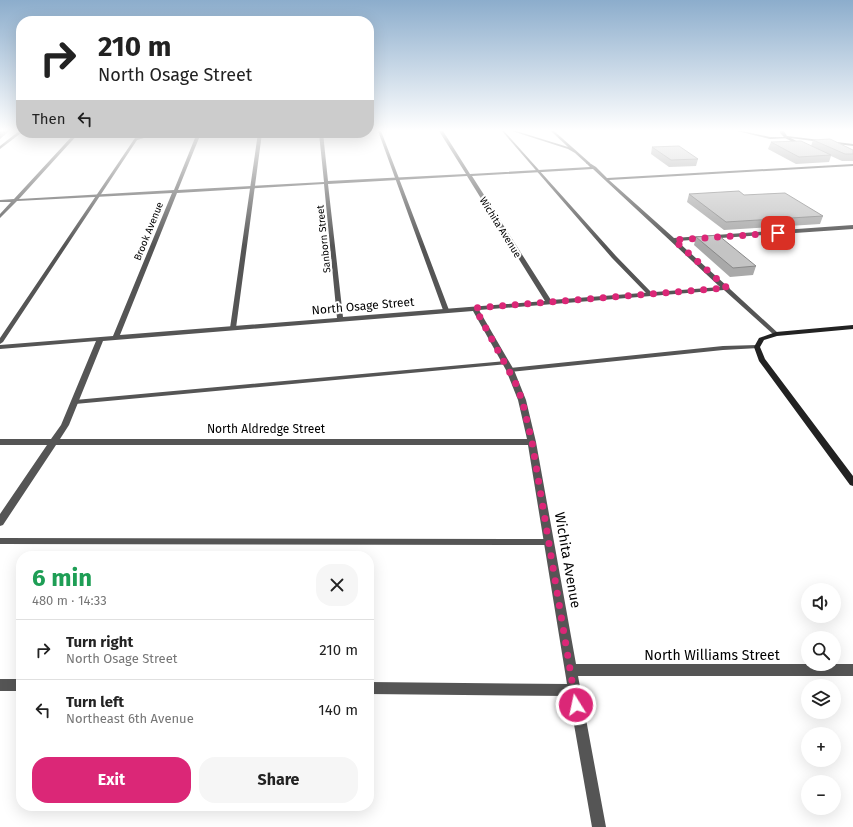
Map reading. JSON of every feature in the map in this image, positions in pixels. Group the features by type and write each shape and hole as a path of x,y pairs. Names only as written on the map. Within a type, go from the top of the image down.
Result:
{"street":[{"path":"0,217 44,170"},
{"name":"Brook Avenue","path":"116,337 184,170"},
{"name":"Sanborn Street","path":"325,170 340,319"},
{"name":"Wichita Avenue","path":"465,170 549,302"},
{"path":"0,201 573,170"},
{"path":"597,170 776,334"},
{"path":"606,179 777,170"},
{"path":"674,240 853,227"},
{"name":"North Osage Street","path":"0,347 727,288"},
{"name":"Wichita Avenue","path":"475,308 508,366 522,400 532,442 570,670 599,827"},
{"path":"853,327 776,334 767,336 757,347 762,359 853,483"},
{"path":"0,522 65,425 100,339"},
{"name":"North Aldredge Street","path":"0,442 532,442"},
{"name":"North Williams Street","path":"570,670 853,670"},
{"path":"0,685 16,685"},
{"path":"374,688 574,690"}],"lane":[{"path":"0,342 115,170"},
{"path":"232,328 255,170"},
{"path":"394,170 446,310"},
{"path":"537,170 614,257 650,294"},
{"path":"75,402 723,348 757,347"},
{"path":"0,541 548,542"}],"building":[{"path":"739,191 744,195 785,193 823,216 726,222 689,194"},
{"path":"718,235 756,266 733,268 696,237"}],"route":[{"path":"576,705 532,442 522,400 506,363 475,308 727,288 674,240 778,233"}]}
